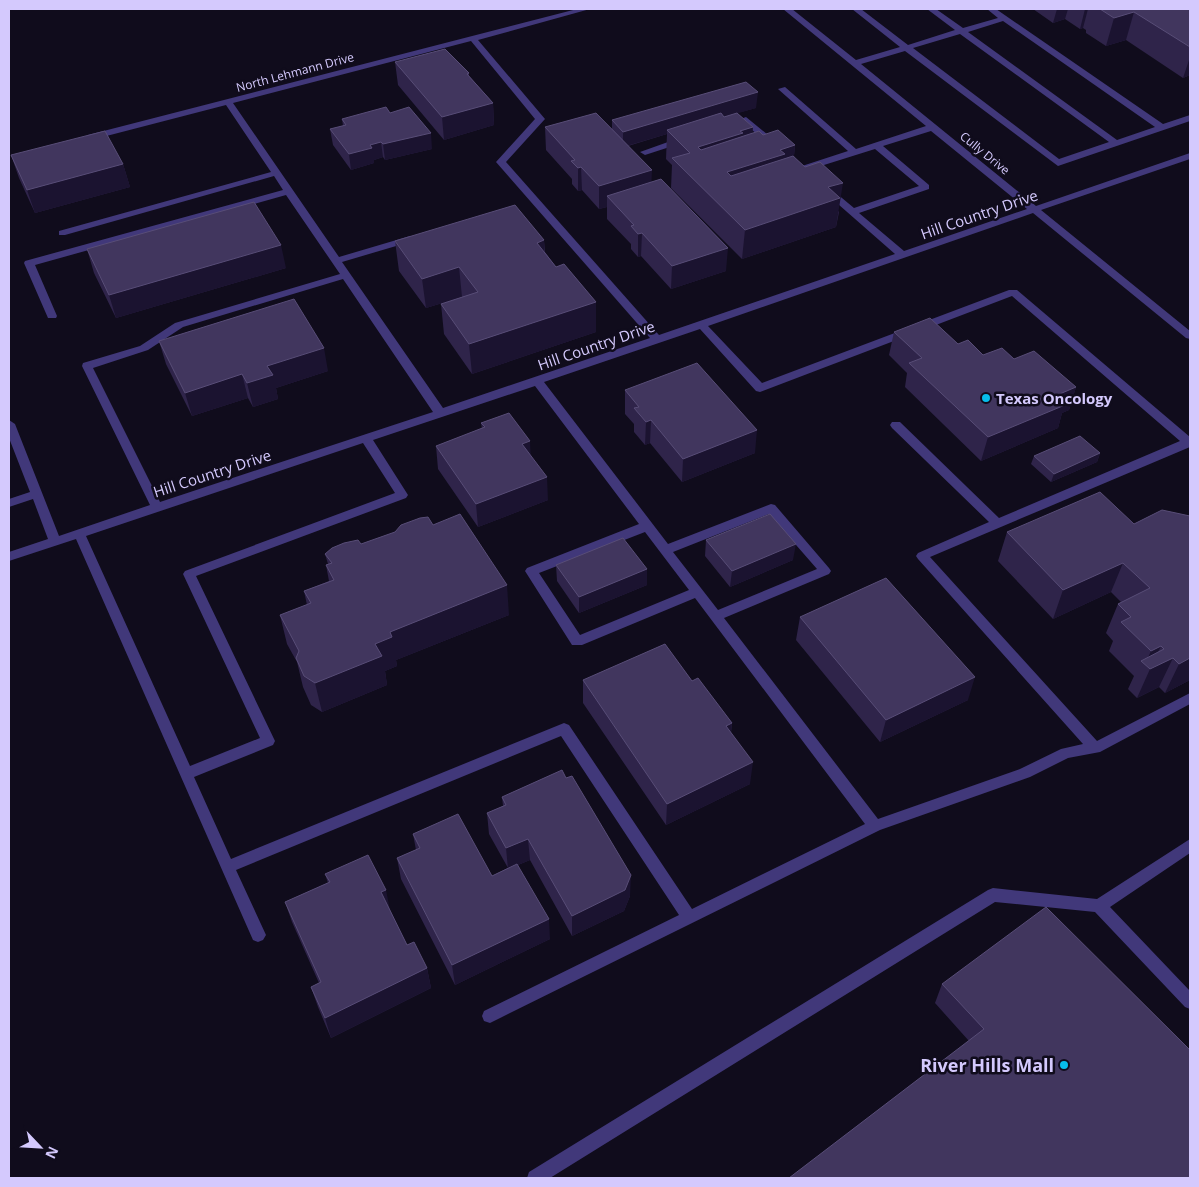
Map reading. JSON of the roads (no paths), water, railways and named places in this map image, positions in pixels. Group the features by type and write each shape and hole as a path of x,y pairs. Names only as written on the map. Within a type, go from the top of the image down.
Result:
{"street":[{"name":"North Lehmann Drive","path":"83,139 586,9"},
{"name":"Cully Drive","path":"788,9 1190,336"},
{"path":"856,9 1058,163 1190,118"},
{"path":"931,9 1116,143"},
{"path":"991,9 1161,127"},
{"path":"856,63 1005,18"},
{"path":"473,39 540,119 501,162 658,340"},
{"path":"782,89 855,152"},
{"path":"228,102 440,414"},
{"path":"719,128 746,120 781,150"},
{"path":"903,256 806,172 855,152 933,127"},
{"path":"646,152 691,137"},
{"path":"852,212 926,187 876,145"},
{"name":"Hill Country Drive","path":"9,557 658,340 1190,156"},
{"path":"62,233 276,173"},
{"path":"52,316 29,264 289,191"},
{"path":"336,260 421,236"},
{"path":"156,507 86,366 144,348 179,325 346,275"},
{"path":"702,325 760,388 1013,292 1190,442 922,556 1095,748"},
{"path":"537,381 875,826"},
{"path":"9,424 55,541"},
{"path":"896,424 998,524"},
{"path":"186,774 268,741 189,574 402,495 366,438"},
{"path":"9,503 36,494"},
{"path":"665,550 771,508 824,571 716,616"},
{"path":"647,526 531,571 577,640 697,592"},
{"path":"79,533 258,935"},
{"path":"490,1016 875,826 1025,773 1066,752 1095,748 1190,698"},
{"path":"227,867 564,728 689,918"},
{"path":"535,1178 993,895 1099,906 1190,845"},
{"path":"1099,906 1190,1002"}],"place":[{"name":"Texas Oncology","path":"986,398"},
{"name":"River Hills Mall","path":"1064,1065"}]}
